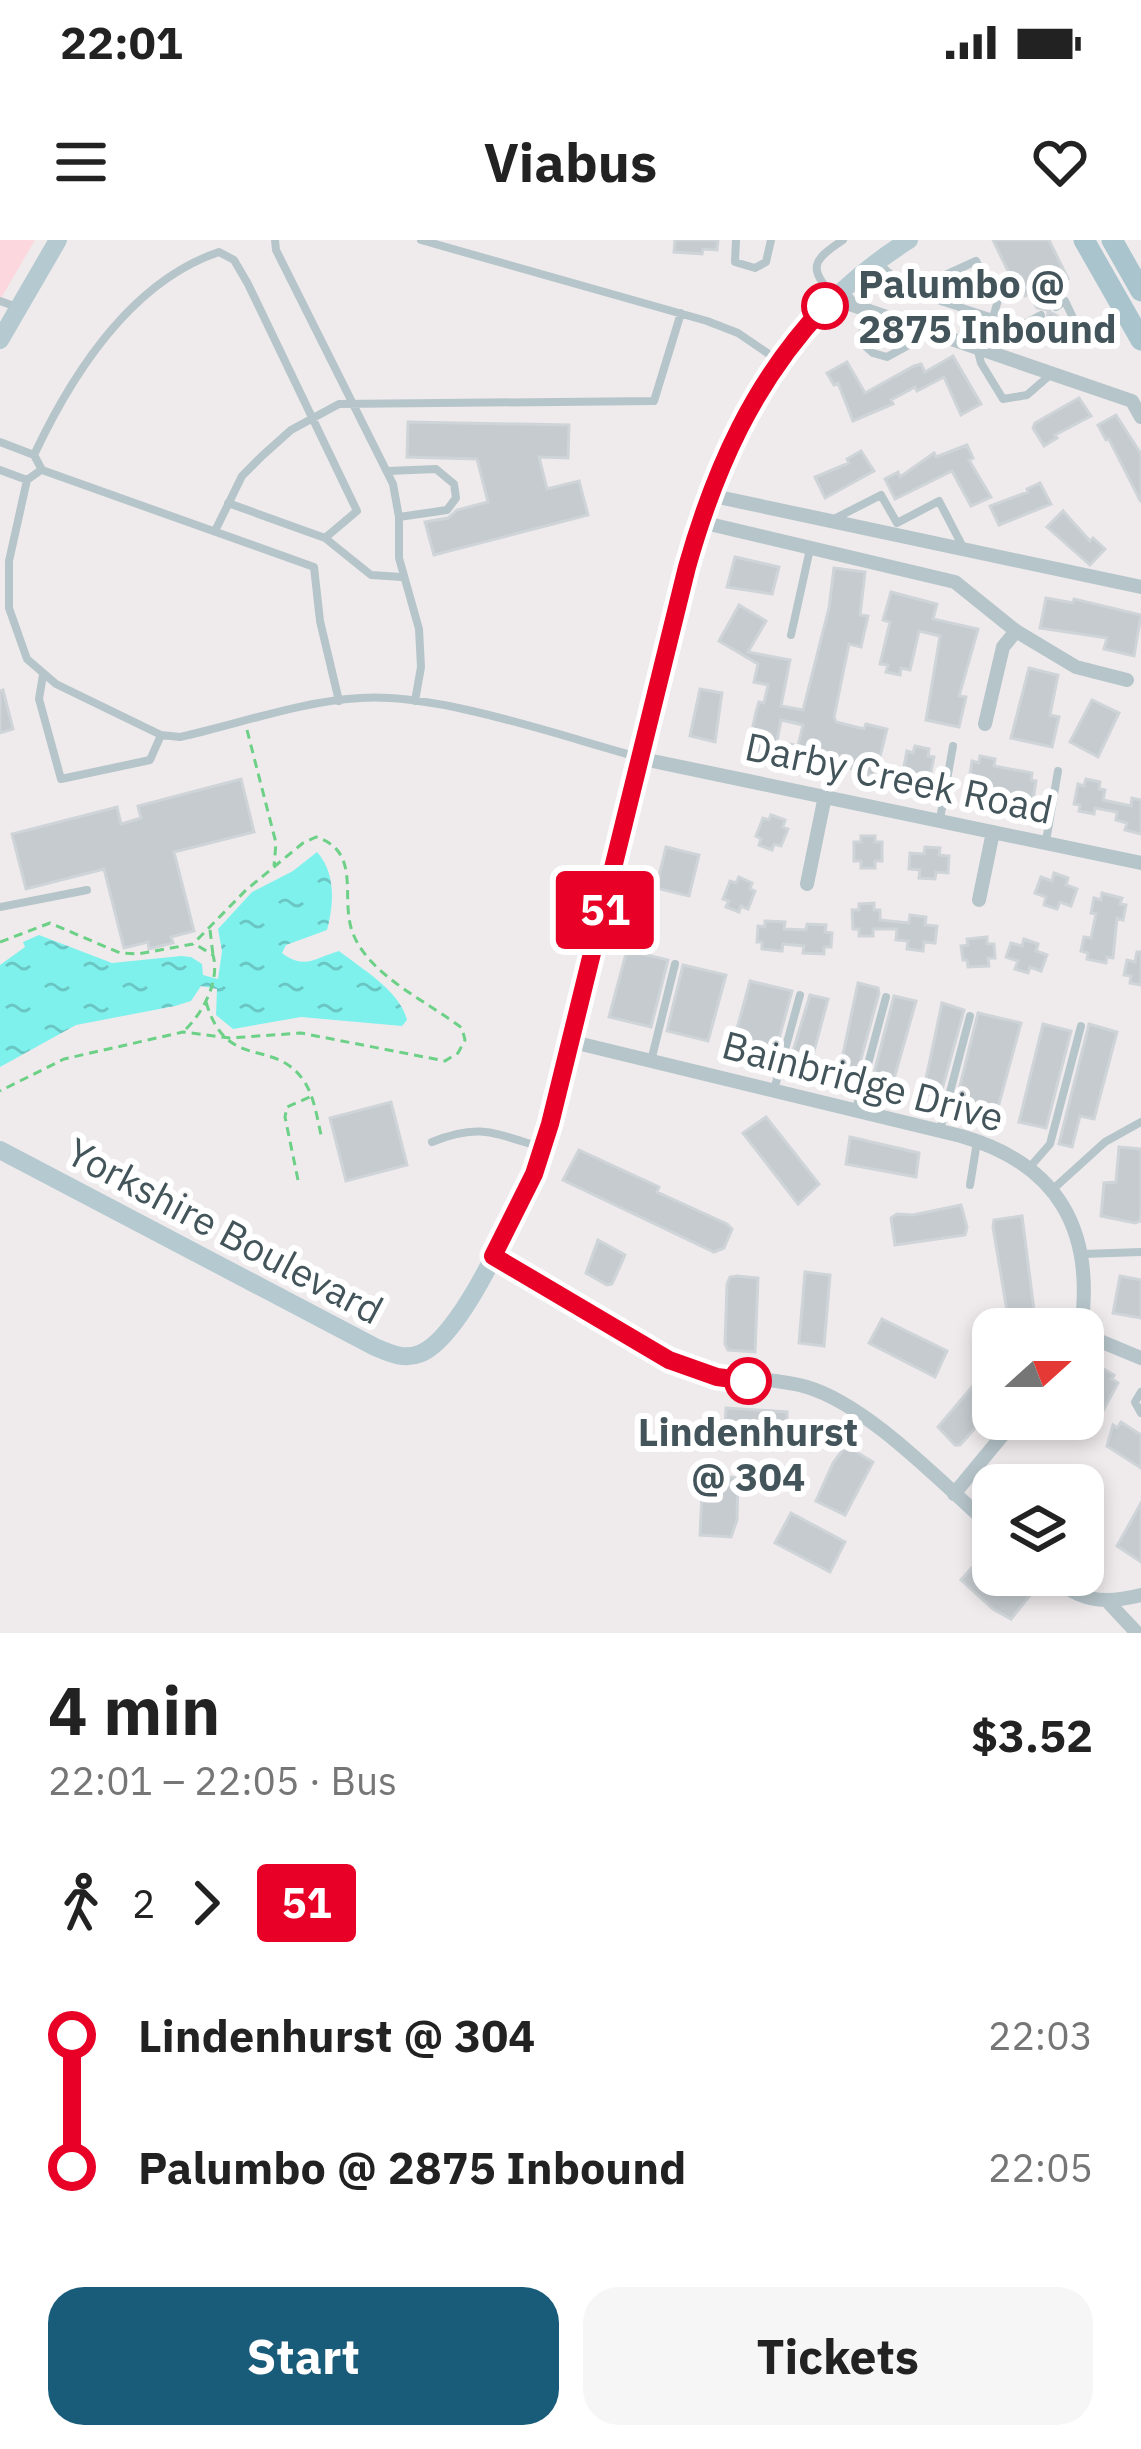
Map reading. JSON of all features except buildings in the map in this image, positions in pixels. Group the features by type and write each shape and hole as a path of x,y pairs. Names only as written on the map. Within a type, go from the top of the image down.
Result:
{"main road":[{"path":"1084,240 1141,340"},
{"path":"1112,240 1141,291"}],"street":[{"path":"0,340 9,304 58,240"},
{"path":"909,240 837,294 779,361 747,410 709,495 573,1042 542,1148 521,1203 493,1256 688,1369 717,1377 803,1386 834,1398 880,1430 972,1510"},
{"path":"837,294 868,311 1132,401 1141,417"},
{"path":"709,495 831,521 895,528 964,549 1141,587"},
{"path":"700,522 955,582 1016,631 1076,667 1127,680"},
{"path":"986,724 1004,647 1016,631"},
{"name":"Darby Creek Road","path":"643,758 1141,863"},
{"path":"807,884 825,796"},
{"path":"979,900 993,832"},
{"name":"Bainbridge Drive","path":"573,1042 994,1145 1030,1167 1072,1221 1082,1254 1084,1308"},
{"name":"Yorkshire Boulevard","path":"0,1150 375,1347 409,1356 423,1353 446,1333 493,1256"},
{"path":"1104,1341 1141,1358"},
{"path":"954,1494 999,1440"},
{"path":"1084,1596 1109,1603 1141,1595"},
{"path":"1109,1603 1138,1633"}],"lane":[{"path":"275,240 388,471 399,517 402,577 419,629 421,667 415,701"},
{"path":"421,240 680,313 738,333 779,361"},
{"path":"736,240 734,262 755,268 766,262 772,240"},
{"path":"837,294 818,278 815,266 820,255 842,240"},
{"path":"34,455 58,404 98,346 151,291 193,261 219,252 234,260 248,284 357,511 325,538"},
{"path":"876,261 910,291 1086,345 1060,304"},
{"path":"910,291 976,261 998,300 993,317"},
{"path":"868,311 863,344 887,357 932,333"},
{"path":"214,530 242,476 262,456 312,416 353,402 654,401 680,313"},
{"path":"1019,326 1041,315"},
{"path":"978,349 1003,399 1028,395 1052,374"},
{"path":"0,442 34,455 42,470 314,567 320,621 339,700"},
{"path":"0,470 27,480"},
{"path":"42,470 27,480 4,583 27,659 56,684 161,735 180,737 339,700 386,698 415,701 643,758"},
{"path":"388,471 436,470 454,484 456,498 447,510 399,517"},
{"path":"831,521 881,495 895,528 939,502 964,549"},
{"path":"228,503 325,538 370,574 402,577"},
{"path":"791,635 811,548"},
{"path":"44,674 39,699 61,779 150,760 161,735"},
{"path":"940,820 953,746"},
{"path":"1046,843 1058,771"},
{"path":"0,908 87,890"},
{"path":"651,1060 675,964"},
{"path":"774,1090 800,995"},
{"path":"856,1109 886,997"},
{"path":"940,1130 970,1016"},
{"path":"1030,1167 1050,1144 1081,1026"},
{"path":"1052,1190 1105,1142 1141,1122"},
{"path":"432,1142 462,1130 491,1132 542,1148"},
{"path":"970,1185 978,1140"},
{"path":"1082,1254 1141,1252"},
{"path":"1141,1391 1135,1402 1141,1413"}],"path":[{"path":"245,722 276,843 274,867"},
{"path":"0,942 50,922 120,953 193,944 219,914 316,838 331,842 342,853 355,939 367,956 462,1028 465,1040 458,1054 445,1061 301,1033 222,1037 183,1032 64,1059 0,1091"},
{"path":"276,843 293,852"},
{"path":"183,1032 198,1017 215,974 209,928"},
{"path":"193,944 213,955"},
{"path":"206,1001 222,1037 234,1047 288,1066 303,1078 321,1135"},
{"path":"298,1180 285,1117 287,1107 311,1096"}],"shaded area":[{"path":"0,240 35,240 0,300"}],"water":[{"path":"317,852 328,869 332,889 327,930 286,945 282,953 303,962 339,951 397,1000 407,1020 402,1026 301,1017 233,1029 216,1015 217,989 201,986 191,1001 175,1006 76,1025 0,1067 0,965 25,947 23,942 39,935 112,963 191,957 202,964 203,975 218,979 222,951 218,929 252,892 293,871"}],"bus line":[{"name":"51","path":"748,1381 717,1377 669,1360 493,1256 534,1174 550,1124 687,567 709,495 760,387 825,306"}],"place":[{"name":"Palumbo @ 2875 Inbound","path":"825,306"},
{"name":"Lindenhurst @ 304","path":"748,1381"}]}
